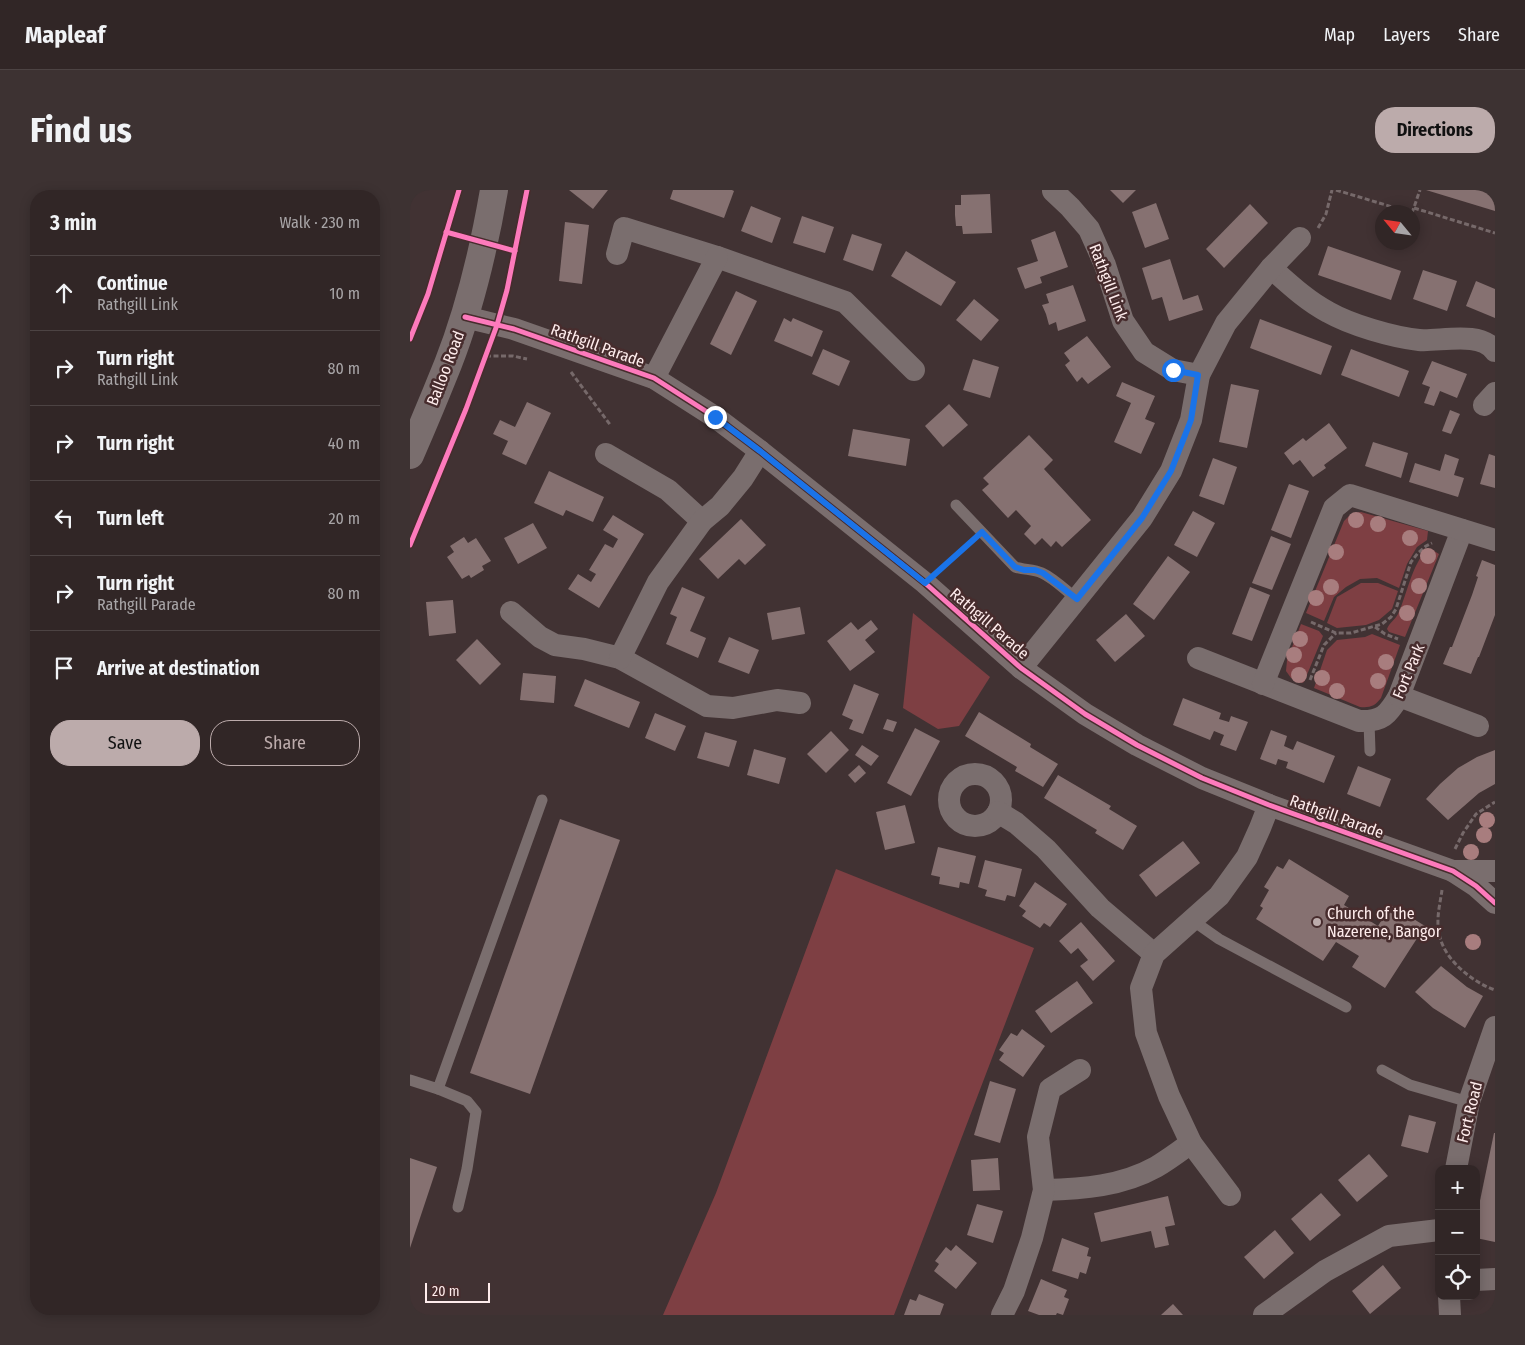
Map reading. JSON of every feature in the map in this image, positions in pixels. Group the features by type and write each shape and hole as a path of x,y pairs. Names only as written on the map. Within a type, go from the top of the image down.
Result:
{"street":[{"name":"Balloo Road","path":"410,455 449,362 464,317 488,227 494,190"},
{"name":"Rathgill Link","path":"1053,191 1089,229 1104,265 1123,321 1144,352 1173,370 1198,375"},
{"path":"617,254 624,228 717,257 845,302 914,370"},
{"path":"1021,668 1142,518 1171,471 1191,420 1198,375 1226,323 1271,268 1300,238"},
{"path":"654,378 717,257"},
{"path":"1271,268 1300,293 1329,313 1373,331 1420,340 1455,338 1479,341 1495,351"},
{"name":"Rathgill Parade","path":"464,317 514,329 654,378 715,417 760,451 925,583 1021,668 1085,714 1137,745 1202,778 1269,805 1453,871 1476,886 1495,903"},
{"path":"620,658 658,582 702,521 720,506 743,478 760,451"},
{"path":"606,454 668,490 702,521"},
{"path":"1263,684 1334,508 1350,495 1495,540"},
{"name":"Fort Park","path":"1369,722 1379,719 1391,711 1399,696 1462,530"},
{"path":"512,612 540,637 555,645 584,649 620,658 707,706 733,708 777,700 800,703"},
{"path":"1198,658 1359,722 1369,722"},
{"path":"1399,696 1478,726"},
{"path":"1230,1195 1191,1143 1168,1096 1146,1033 1141,988 1154,954 1219,896 1247,857 1269,805"},
{"path":"998,812 1016,823 1046,849 1100,908 1154,954"},
{"name":"Rathgill Parade","path":"1453,871 1495,871"},
{"name":"Fort Road","path":"1457,1165 1469,1102 1495,1028"},
{"path":"1002,1315 1014,1291 1032,1238 1044,1190 1038,1137 1050,1089 1080,1070"},
{"path":"1044,1190 1084,1189 1123,1182 1156,1167 1191,1143"},
{"path":"1264,1315 1325,1271 1388,1236 1435,1230"},
{"path":"1480,1280 1495,1279"},
{"path":"1449,1300 1450,1315"}],"lane":[{"path":"956,505 1015,567 1043,573 1077,599"},
{"path":"1369,722 1370,751"},
{"path":"438,1089 542,800"},
{"path":"1192,920 1219,939 1346,1007"},
{"path":"1382,1070 1410,1085 1469,1102"},
{"path":"410,1080 438,1089 467,1102 476,1112 467,1169 458,1207"}],"path":[{"path":"1300,238 1312,238 1326,214 1332,190"},
{"path":"1336,190 1385,205"},
{"path":"1415,205 1420,190"},
{"path":"1420,210 1495,233"},
{"path":"482,365 497,325"},
{"path":"486,356 513,356 531,360"},
{"path":"567,368 611,426"},
{"path":"1292,614 1336,633 1350,633 1382,624 1391,617 1396,609 1411,562 1418,552 1426,546 1462,530"},
{"path":"925,583 982,532"},
{"path":"1303,700 1324,645 1336,633"}],"shaded area":[{"path":"1361,512 1428,531 1427,540 1417,547 1407,564 1399,588 1377,578 1360,579 1334,597 1324,621 1306,613 1344,521 1351,514"},
{"path":"1427,549 1431,549 1439,554 1405,637 1389,632 1387,629 1398,614 1413,572"},
{"path":"1361,583 1378,583 1398,591 1392,609 1379,620 1366,625 1337,628 1327,623 1337,597"},
{"path":"913,613 990,677 959,726 938,729 903,708"},
{"path":"1301,624 1319,631 1323,636 1302,683 1291,678 1286,671 1287,660"},
{"path":"1372,634 1400,645 1381,698 1377,703 1369,707 1360,707 1314,688 1327,650 1337,640 1365,637"},
{"path":"836,869 1034,948 894,1315 663,1315 716,1193"}],"building":[{"path":"569,190 608,190 593,209"},
{"path":"673,190 734,191 724,218 670,199"},
{"path":"1110,190 1136,190 1123,203"},
{"path":"1426,190 1495,190 1495,211"},
{"path":"990,194 992,233 963,234 962,226 956,226 955,215 955,205 961,205 961,195"},
{"path":"1156,203 1169,239 1145,248 1132,212"},
{"path":"1250,204 1268,223 1224,268 1206,249"},
{"path":"751,206 781,218 772,243 741,231"},
{"path":"802,216 834,227 825,253 793,243"},
{"path":"565,222 589,225 582,284 559,281"},
{"path":"1055,231 1068,267 1040,277 1042,283 1025,289 1017,268 1038,261 1031,240"},
{"path":"852,234 882,244 873,271 843,260"},
{"path":"1328,246 1401,271 1391,300 1318,275"},
{"path":"906,251 956,282 941,306 891,276"},
{"path":"1170,259 1183,300 1198,295 1203,310 1169,321 1162,297 1152,300 1142,268"},
{"path":"1423,270 1457,281 1447,311 1413,299"},
{"path":"1476,281 1495,289 1495,318 1466,306"},
{"path":"1073,285 1086,321 1058,331 1056,322 1049,325 1042,305 1049,303 1046,294"},
{"path":"736,291 757,301 731,355 710,344"},
{"path":"974,299 999,320 981,341 956,320"},
{"path":"784,318 791,322 793,318 823,331 812,357 774,341"},
{"path":"1260,319 1332,346 1321,375 1250,348"},
{"path":"1087,336 1111,367 1088,384 1082,377 1077,382 1065,365 1070,361 1064,353"},
{"path":"823,349 850,361 839,386 812,374"},
{"path":"1351,349 1409,371 1399,397 1341,375"},
{"path":"973,359 999,367 990,398 963,390"},
{"path":"1432,361 1467,374 1457,398 1440,391 1434,406 1424,403 1430,387 1422,384"},
{"path":"1122,382 1155,396 1145,419 1155,423 1141,454 1114,442 1131,403 1116,396"},
{"path":"1231,384 1259,390 1247,448 1219,442"},
{"path":"527,402 551,413 526,465 502,454 508,441 493,434 500,420 515,427"},
{"path":"949,404 968,425 943,447 925,426"},
{"path":"1450,410 1460,414 1451,434 1442,431"},
{"path":"1329,423 1347,448 1324,465 1326,468 1313,477 1300,460 1293,465 1284,453 1303,438 1306,441"},
{"path":"853,429 910,439 906,466 848,456"},
{"path":"1029,435 1053,460 1044,469 1091,520 1062,547 1056,541 1051,547 1042,538 1035,545 1024,534 1031,526 1016,510 1008,518 982,490 989,484 983,478"},
{"path":"1373,442 1408,453 1401,478 1365,466"},
{"path":"1445,454 1459,459 1454,475 1464,478 1458,497 1409,482 1415,463 1440,471"},
{"path":"1489,454 1495,456 1495,488 1480,484"},
{"path":"1213,458 1237,467 1224,505 1199,496"},
{"path":"549,471 604,497 593,522 566,510 563,516 534,503"},
{"path":"1289,484 1309,491 1291,538 1271,530"},
{"path":"1193,511 1215,523 1197,557 1174,545"},
{"path":"613,515 644,534 599,608 568,589 578,574 591,582 596,574 589,570 605,544 613,548 618,539 603,530"},
{"path":"741,519 766,545 745,565 739,559 718,579 699,559"},
{"path":"533,523 547,548 518,564 504,538"},
{"path":"1271,536 1291,544 1272,590 1252,583"},
{"path":"464,537 468,543 476,538 491,561 482,566 484,570 471,578 469,575 462,579 447,557 454,552 450,546"},
{"path":"1168,556 1190,572 1154,620 1133,604"},
{"path":"1482,560 1495,565 1495,615 1471,674 1443,664 1450,647 1452,647 1472,595"},
{"path":"682,587 705,597 690,631 706,638 698,658 666,644 677,617 670,614"},
{"path":"1250,587 1270,595 1252,641 1232,634"},
{"path":"453,600 456,633 429,636 426,602"},
{"path":"800,607 805,634 772,640 767,613"},
{"path":"1126,614 1145,636 1115,662 1096,640"},
{"path":"871,620 878,629 865,640 875,652 850,671 827,641 851,622 858,630"},
{"path":"729,637 759,650 749,674 718,662"},
{"path":"477,639 501,664 480,685 456,660"},
{"path":"523,673 556,676 554,703 520,700"},
{"path":"585,679 640,702 629,728 574,706"},
{"path":"854,684 879,694 863,734 849,729 853,720 842,715"},
{"path":"1183,698 1221,713 1219,719 1229,722 1231,716 1248,722 1236,751 1220,745 1224,735 1214,731 1210,740 1173,725"},
{"path":"979,712 1031,744 1030,747 1058,764 1043,787 1015,771 1017,767 965,736"},
{"path":"655,713 686,726 675,751 645,738"},
{"path":"887,719 897,722 893,732 883,729"},
{"path":"915,728 940,741 911,796 887,783"},
{"path":"1271,730 1287,736 1284,746 1293,750 1297,741 1335,756 1324,783 1286,768 1288,762 1278,759 1276,765 1260,759"},
{"path":"831,731 849,750 826,773 807,754"},
{"path":"705,732 737,741 729,767 697,758"},
{"path":"862,745 879,756 871,766 855,755"},
{"path":"754,749 786,758 779,784 747,775"},
{"path":"1495,750 1495,784 1479,793 1448,820 1426,799 1458,768 1477,757"},
{"path":"859,765 866,773 855,783 848,775"},
{"path":"1358,766 1391,779 1380,807 1347,794"},
{"path":"1058,775 1111,806 1109,809 1137,826 1123,850 1095,833 1097,830 1044,798"},
{"path":"905,805 915,843 885,850 876,812"},
{"path":"560,819 620,840 530,1094 470,1073"},
{"path":"1183,841 1200,863 1156,897 1139,875"},
{"path":"938,847 976,856 969,884 960,882 959,888 939,884 940,877 931,875"},
{"name":"Church of the Nazerene, Bangor","path":"1289,859 1349,896 1344,905 1378,926 1391,905 1425,926 1385,988 1352,967 1359,956 1336,942 1323,961 1256,919 1263,908 1260,906 1269,890 1264,887 1277,866 1283,869"},
{"path":"985,860 1022,869 1015,897 1007,895 1005,901 985,896 987,890 978,887"},
{"path":"1035,882 1067,904 1050,927 1044,923 1040,928 1022,916 1026,911 1019,906"},
{"path":"1081,922 1115,961 1093,981 1080,966 1088,960 1078,948 1071,954 1059,941"},
{"path":"1441,966 1467,987 1483,996 1465,1028 1433,1008 1415,992"},
{"path":"1077,981 1093,1003 1051,1033 1035,1011"},
{"path":"1022,1029 1045,1046 1023,1077 999,1060 1004,1053 999,1050 1011,1033 1017,1036"},
{"path":"990,1081 1016,1089 1000,1143 974,1135"},
{"path":"1409,1115 1436,1122 1428,1153 1401,1146"},
{"path":"1495,1133 1495,1242 1480,1239 1480,1201"},
{"path":"1369,1154 1388,1176 1357,1202 1338,1180"},
{"path":"410,1158 437,1167 410,1248"},
{"path":"998,1158 1000,1190 973,1191 971,1160"},
{"path":"1321,1193 1341,1215 1310,1241 1291,1219"},
{"path":"1168,1196 1175,1225 1165,1227 1169,1245 1155,1248 1151,1231 1101,1242 1094,1213"},
{"path":"977,1204 1003,1211 993,1243 967,1235"},
{"path":"1275,1230 1294,1253 1264,1279 1244,1257"},
{"path":"1062,1238 1089,1248 1087,1256 1091,1257 1086,1274 1080,1272 1078,1279 1052,1271"},
{"path":"956,1245 977,1263 956,1289 934,1271 939,1264 935,1261 946,1247 951,1251"},
{"path":"1383,1265 1401,1288 1370,1314 1352,1291"},
{"path":"1041,1279 1067,1290 1064,1297 1069,1299 1063,1315 1057,1313 1056,1315 1039,1315 1028,1311"},
{"path":"919,1294 944,1304 940,1315 904,1315 910,1299 916,1301"},
{"path":"1173,1304 1183,1315 1161,1315"}],"cycle path":[{"path":"410,339 428,294 459,190"},
{"path":"410,545 466,409 497,325 507,290 527,190"},
{"path":"446,232 515,251"},
{"path":"465,317 514,329 654,378 715,417 760,451 925,583 1021,668 1085,714 1137,745 1202,778 1269,805 1453,871 1476,886 1495,903"}],"place":[{"name":"Church of the Nazerene, Bangor","path":"1317,922"}],"route":[{"path":"715,417 925,583 982,532 1015,567 1043,573 1077,599 1142,518 1171,471 1191,420 1198,375 1173,370"}]}
